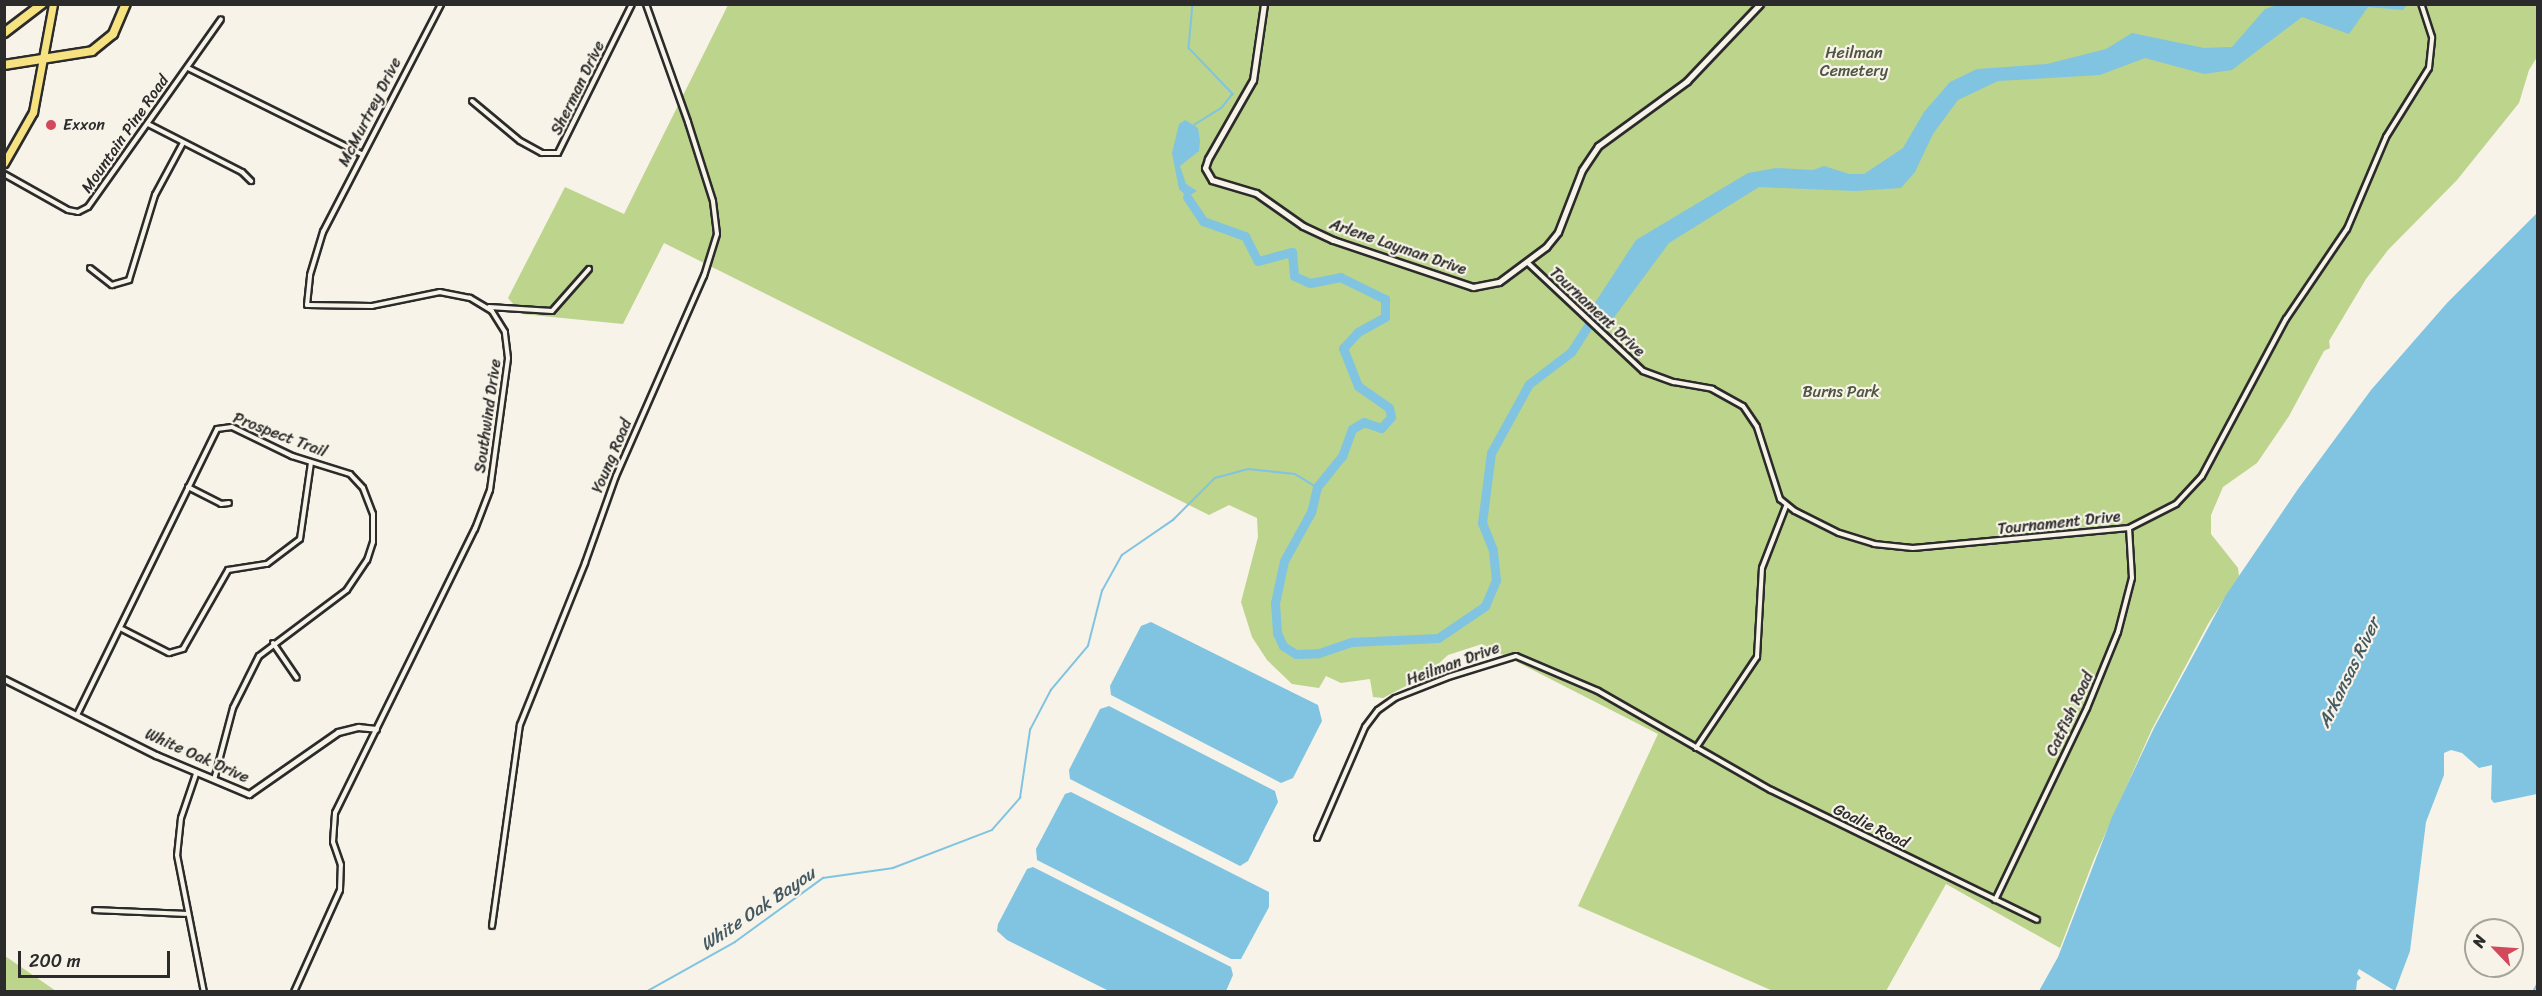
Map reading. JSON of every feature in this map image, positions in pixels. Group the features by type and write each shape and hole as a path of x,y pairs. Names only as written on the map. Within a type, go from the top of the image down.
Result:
{"highway":[{"path":"4,33 42,4"},
{"path":"4,65 46,57 74,56 98,48 113,34 126,4"}],"main road":[{"path":"4,163 29,124 46,57 53,4"}],"street":[{"name":"McMurtrey Drive","path":"441,4 361,154 323,232 307,305 372,306 440,292 460,295 488,307"},
{"name":"Sherman Drive","path":"472,101 520,141 542,153 558,153 632,4"},
{"name":"Young Road","path":"492,926 520,725 585,563 609,492 704,276 717,234 713,201 646,4"},
{"name":"Arlene Layman Drive","path":"1264,4 1253,80 1208,159 1205,168 1212,180 1256,193 1303,226 1333,240 1464,285 1490,285 1528,263 1558,232 1582,170 1598,146 1688,81 1760,4"},
{"name":"Tournament Drive","path":"1528,263 1602,334 1652,376 1712,389 1743,406 1757,427 1772,482 1786,506 1839,533 1898,548 2129,528 2176,504 2202,476 2286,319 2347,229 2386,137 2429,68 2432,37 2421,4"},
{"path":"188,68 221,19"},
{"name":"Mountain Pine Road","path":"4,174 64,209 78,212 93,202 188,68 361,154"},
{"path":"148,124 242,172 250,181"},
{"path":"90,268 112,285 129,280 154,195 183,142"},
{"path":"488,307 552,311 589,269"},
{"name":"Southwind Drive","path":"376,729 476,529 489,490 508,358 505,332 488,307"},
{"name":"Prospect Trail","path":"77,715 122,629 212,435 224,426 311,463 339,469 358,481 373,514 373,542 363,570 347,590 273,643 259,656 233,708 214,781"},
{"path":"122,629 169,653 183,649 223,575 234,567 267,564 297,544 304,528 311,463"},
{"path":"188,487 221,504 229,503"},
{"path":"1696,748 1757,657 1762,568 1786,506"},
{"name":"Catfish Road","path":"1995,900 2087,708 2118,632 2132,578 2129,528"},
{"path":"273,643 297,678"},
{"name":"Heilman Drive","path":"1317,838 1365,727 1378,710 1395,698 1502,657 1520,656 1563,675 1696,748"},
{"name":"White Oak Drive","path":"4,679 196,774 249,795 338,732 358,727 376,729"},
{"path":"294,992 340,890 341,865 333,842 335,813 376,729"},
{"name":"Goalie Road","path":"1696,748 1771,790 2037,920"},
{"path":"196,774 177,839 177,867 204,992"},
{"path":"95,910 186,914"}],"green space":[{"name":"Burns Park","path":"728,5 2537,5 2537,57 2529,70 2519,103 2457,180 2388,250 2366,279 2329,341 2330,348 2324,351 2289,416 2257,463 2223,487 2211,515 2211,534 2238,568 2239,576 2208,624 2152,729 2094,859 2060,948 1946,884 1886,991 1773,991 1578,906 1658,734 1482,644 1448,655 1425,676 1383,698 1373,697 1370,679 1341,683 1326,676 1319,688 1292,684 1267,660 1252,637 1241,602 1258,537 1257,518 1229,505 1209,515 664,243 623,324 522,314 508,298 565,187 624,214"},
{"path":"5,956 56,991 5,991"}],"water":[{"path":"2277,5 2407,5 2403,10 2368,7 2349,34 2302,17 2232,70 2204,74 2145,58 2100,75 1998,81 1958,100 1933,134 1915,172 1901,188 1855,191 1759,187 1669,243 1604,331 1587,315 1636,240 1748,173 1776,168 1813,170 1824,166 1849,174 1864,174 1903,148 1924,112 1950,82 1977,69 2047,64 2106,49 2132,33 2204,48 2232,47 2265,9"},
{"path":"1185,120 1198,128 1200,141 1199,151 1180,166 1186,184 1197,191 1187,197 1179,189 1172,153 1179,124"},
{"name":"Arkansas River","path":"2537,213 2537,794 2494,803 2491,799 2492,765 2479,768 2462,753 2451,750 2444,753 2444,775 2426,822 2410,951 2395,991 2359,969 2357,974 2361,978 2357,981 2356,991 2039,991 2058,957 2112,817 2154,728 2226,595 2298,489 2371,390 2447,303"},
{"path":"1151,622 1318,705 1322,721 1293,778 1281,783 1111,695 1110,686 1141,626"},
{"path":"1109,706 1275,791 1278,802 1248,861 1240,866 1070,779 1069,770 1100,709"},
{"path":"1071,792 1269,892 1269,907 1241,959 1231,959 1037,860 1036,849 1065,794"},
{"path":"1033,867 1231,967 1233,975 1226,991 1109,991 1007,940 997,931 998,924 1027,869"}],"waterway":[{"path":"1193,4 1189,48 1233,94 1222,108 1195,125"},
{"path":"1187,197 1203,221 1245,236 1258,261 1292,252 1294,276 1310,283 1340,277 1385,299 1385,317 1358,332 1343,348 1358,386 1389,408 1391,417 1381,428 1364,422 1352,429 1342,456 1317,487 1311,512 1284,561 1275,603 1277,633 1283,646 1296,654 1319,653 1351,642 1438,638 1485,606 1496,580 1493,550 1482,523 1491,453 1529,384 1571,352 1590,323"},
{"name":"White Oak Bayou","path":"646,992 735,942 823,878 893,868 992,830 1020,798 1030,730 1051,690 1088,646 1102,591 1122,555 1173,520 1215,478 1248,469 1295,474 1317,487"},
{"path":"2533,992 2538,983"}],"place":[{"name":"Exxon","path":"51,125"}],"park label":[{"name":"Heilman Cemetery","path":"1854,62"}]}
